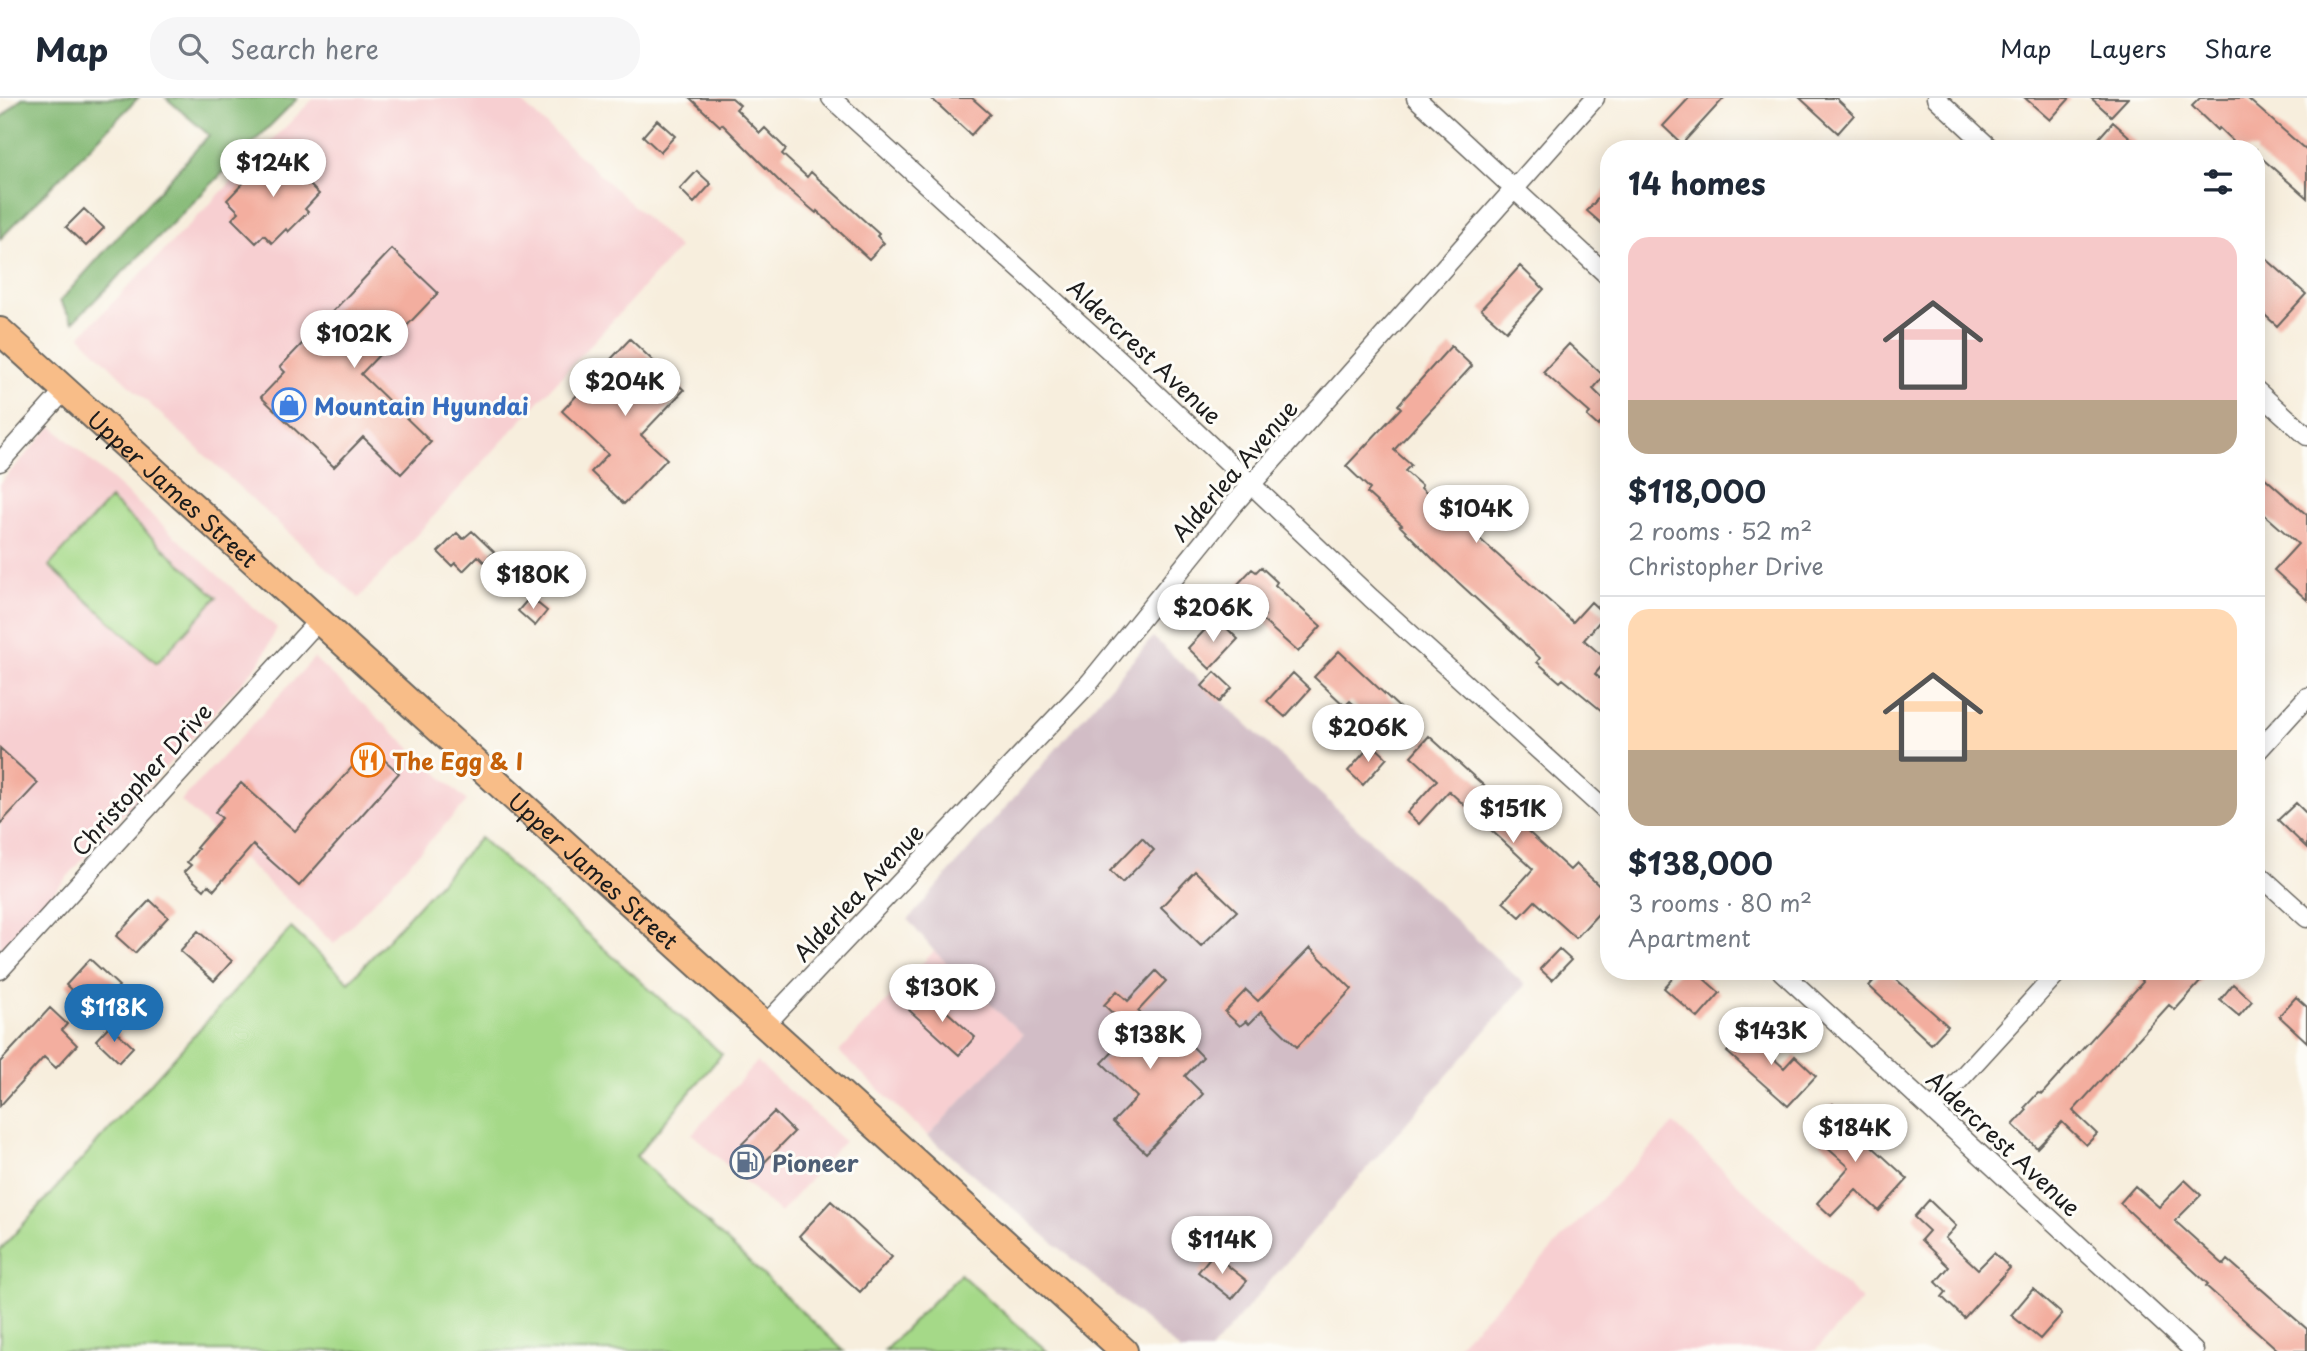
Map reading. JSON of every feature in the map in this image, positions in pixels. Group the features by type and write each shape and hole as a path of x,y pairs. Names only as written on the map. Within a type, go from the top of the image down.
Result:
{"main road":[{"name":"Upper James Street","path":"0,331 1124,1351"}],"street":[{"name":"Aldercrest Avenue","path":"831,98 1133,372 1371,597 1600,806"},
{"path":"1416,98 1600,269"},
{"name":"Alderlea Avenue","path":"765,1025 1090,682 1234,504 1595,98"},
{"path":"1936,98 1981,140"},
{"path":"0,462 64,391"},
{"path":"2265,398 2307,436"},
{"name":"Christopher Drive","path":"0,970 318,621"},
{"path":"2265,743 2307,697"},
{"path":"2265,880 2307,918"},
{"name":"Aldercrest Avenue","path":"1791,980 2194,1351"},
{"path":"1932,1110 2051,980"}],"shaded area":[{"path":"314,98 517,98 679,248 359,598 80,336"},
{"path":"52,426 277,628 261,661 0,952 0,483"},
{"path":"1153,637 1525,985 1210,1351 1181,1351 928,1136 1023,1035 934,951 908,920"},
{"path":"314,658 467,801 334,944 181,801"},
{"path":"934,951 1023,1035 928,1136 839,1052"},
{"path":"757,1062 844,1141 780,1213 692,1134"},
{"path":"1674,1124 1862,1300 1815,1351 1452,1351"}],"green space":[{"path":"22,98 138,98 0,239 0,119"},
{"path":"166,98 298,98 73,322 60,301 209,135"},
{"path":"110,499 217,597 157,663 49,566"},
{"path":"480,838 722,1054 636,1156 844,1351 0,1351 0,1250 291,928 349,982"},
{"path":"960,1274 1047,1351 884,1351"}],"building":[{"path":"690,98 732,98 740,105 736,109 760,133 765,128 786,149 782,154 807,177 811,172 879,234 877,236 884,243 869,259 817,211 816,213 782,184 722,124 720,126"},
{"path":"931,98 972,98 990,114 971,135"},
{"path":"1689,98 1724,98 1686,140 1678,140 1663,126"},
{"path":"1800,98 1836,98 1854,115 1838,133"},
{"path":"2025,98 2070,98 2050,120"},
{"path":"2091,98 2128,98 2111,116"},
{"path":"2200,98 2247,98 2307,151 2307,198 2265,161 2265,140 2232,140 2192,106"},
{"path":"657,120 675,136 660,152 643,136"},
{"path":"2113,122 2133,140 2097,140"},
{"path":"274,151 290,166 295,160 310,174 304,179 319,194 305,209 308,212 288,232 286,229 272,243 264,235 256,243 232,219 239,212 227,200"},
{"path":"697,171 711,184 694,203 680,189"},
{"path":"1600,196 1600,222 1587,211"},
{"path":"84,209 104,228 86,246 66,227"},
{"path":"392,249 438,293 361,374 431,442 401,474 363,437 334,467 261,397 285,372 280,367"},
{"path":"2265,258 2306,294 2277,326 2265,315"},
{"path":"1520,266 1544,289 1506,331 1481,309"},
{"path":"630,339 684,390 641,435 667,459 624,504 591,472 608,454 562,411"},
{"path":"1569,344 1600,372 1600,381 1593,389 1600,396 1598,426 1587,416 1590,413 1543,372"},
{"path":"1451,346 1472,366 1394,450 1411,465 1405,471 1421,488 1453,518 1458,513 1476,530 1473,533 1573,622 1591,602 1600,610 1600,621 1584,640 1600,654 1600,668 1595,674 1600,678 1600,709 1563,679 1560,682 1537,662 1540,658 1433,559 1400,526 1402,525 1367,493 1370,489 1346,466 1401,408 1398,405"},
{"path":"2265,478 2307,515 2307,600 2274,570 2298,544 2265,515"},
{"path":"472,531 494,552 484,562 478,556 463,571 455,563 452,566 438,552 457,533 463,539"},
{"path":"1261,567 1277,582 1275,585 1321,626 1298,652 1261,619 1265,615 1235,587 1252,569 1256,572"},
{"path":"530,597 547,611 535,626 518,611"},
{"path":"1216,618 1238,639 1210,669 1188,648"},
{"path":"1339,651 1405,713 1386,733 1350,701 1345,706 1314,677"},
{"path":"1215,672 1232,688 1219,702 1202,686"},
{"path":"1293,673 1310,689 1285,717 1267,701"},
{"path":"1429,736 1513,812 1510,815 1570,870 1576,864 1600,886 1600,912 1576,938 1535,901 1520,917 1503,902 1533,869 1449,791 1419,824 1407,813 1437,780 1411,756"},
{"path":"1372,744 1387,758 1363,785 1348,771"},
{"path":"370,747 399,773 299,886 253,845 214,890 208,885 204,890 184,872 191,865 187,862 198,849 196,848 222,818 215,812 241,783 295,831"},
{"path":"0,748 38,783 0,824"},
{"path":"2296,803 2307,814 2307,848 2278,820"},
{"path":"1142,838 1154,850 1122,883 1110,871"},
{"path":"1195,871 1237,911 1201,946 1161,907"},
{"path":"150,900 168,917 135,953 116,936"},
{"path":"198,931 232,961 214,981 180,951"},
{"path":"1310,948 1352,989 1297,1047 1261,1012 1249,1024 1246,1021 1240,1026 1225,1012 1246,990 1258,1001"},
{"path":"1559,949 1571,960 1552,980 1540,969"},
{"path":"90,959 119,986 95,1012 66,985"},
{"path":"1156,971 1166,981 1138,1011 1181,1052 1189,1043 1203,1057 1185,1076 1203,1094 1146,1153 1113,1122 1137,1097 1102,1063 1132,1032 1104,1005 1117,991 1128,1001"},
{"path":"1671,980 1705,980 1720,993 1698,1018 1664,988"},
{"path":"1874,980 1897,980 1948,1026 1931,1044 1869,986"},
{"path":"2141,980 2202,980 2175,1010 2169,1005 2073,1111 2097,1134 2086,1145 2062,1122 2037,1148 2013,1125 2027,1110 2025,1107 2038,1093 2042,1094 2143,982"},
{"path":"2233,984 2252,1001 2239,1016 2220,1000"},
{"path":"925,992 975,1037 959,1055 909,1010"},
{"path":"2296,997 2307,1007 2307,1042 2279,1016"},
{"path":"50,1008 67,1024 62,1030 77,1045 56,1068 44,1057 0,1106 0,1062"},
{"path":"1752,1024 1769,1038 1761,1047 1784,1068 1795,1056 1816,1076 1788,1106 1727,1052"},
{"path":"110,1025 133,1047 119,1062 96,1040"},
{"path":"1833,1104 1869,1135 1865,1140 1908,1179 1879,1211 1856,1190 1831,1216 1817,1203 1849,1167 1809,1132"},
{"path":"774,1112 794,1132 752,1175 734,1157 744,1146 742,1144"},
{"path":"2185,1180 2201,1195 2175,1221 2224,1265 2228,1260 2307,1329 2307,1351 2279,1351 2206,1286 2208,1284 2120,1203 2135,1186 2159,1207"},
{"path":"1929,1200 1956,1226 1945,1238 1978,1269 1994,1253 2010,1268 1964,1318 1942,1297 1946,1292 1936,1282 1949,1267 1921,1240 1929,1231 1914,1217"},
{"path":"831,1201 892,1257 860,1292 799,1236"},
{"path":"1213,1254 1247,1281 1232,1299 1198,1272"},
{"path":"2033,1289 2062,1314 2040,1339 2011,1315"}],"place":[{"name":"Mountain Hyundai","path":"289,405"},
{"name":"The Egg & I","path":"368,760"},
{"name":"Pioneer","path":"747,1162"}]}
